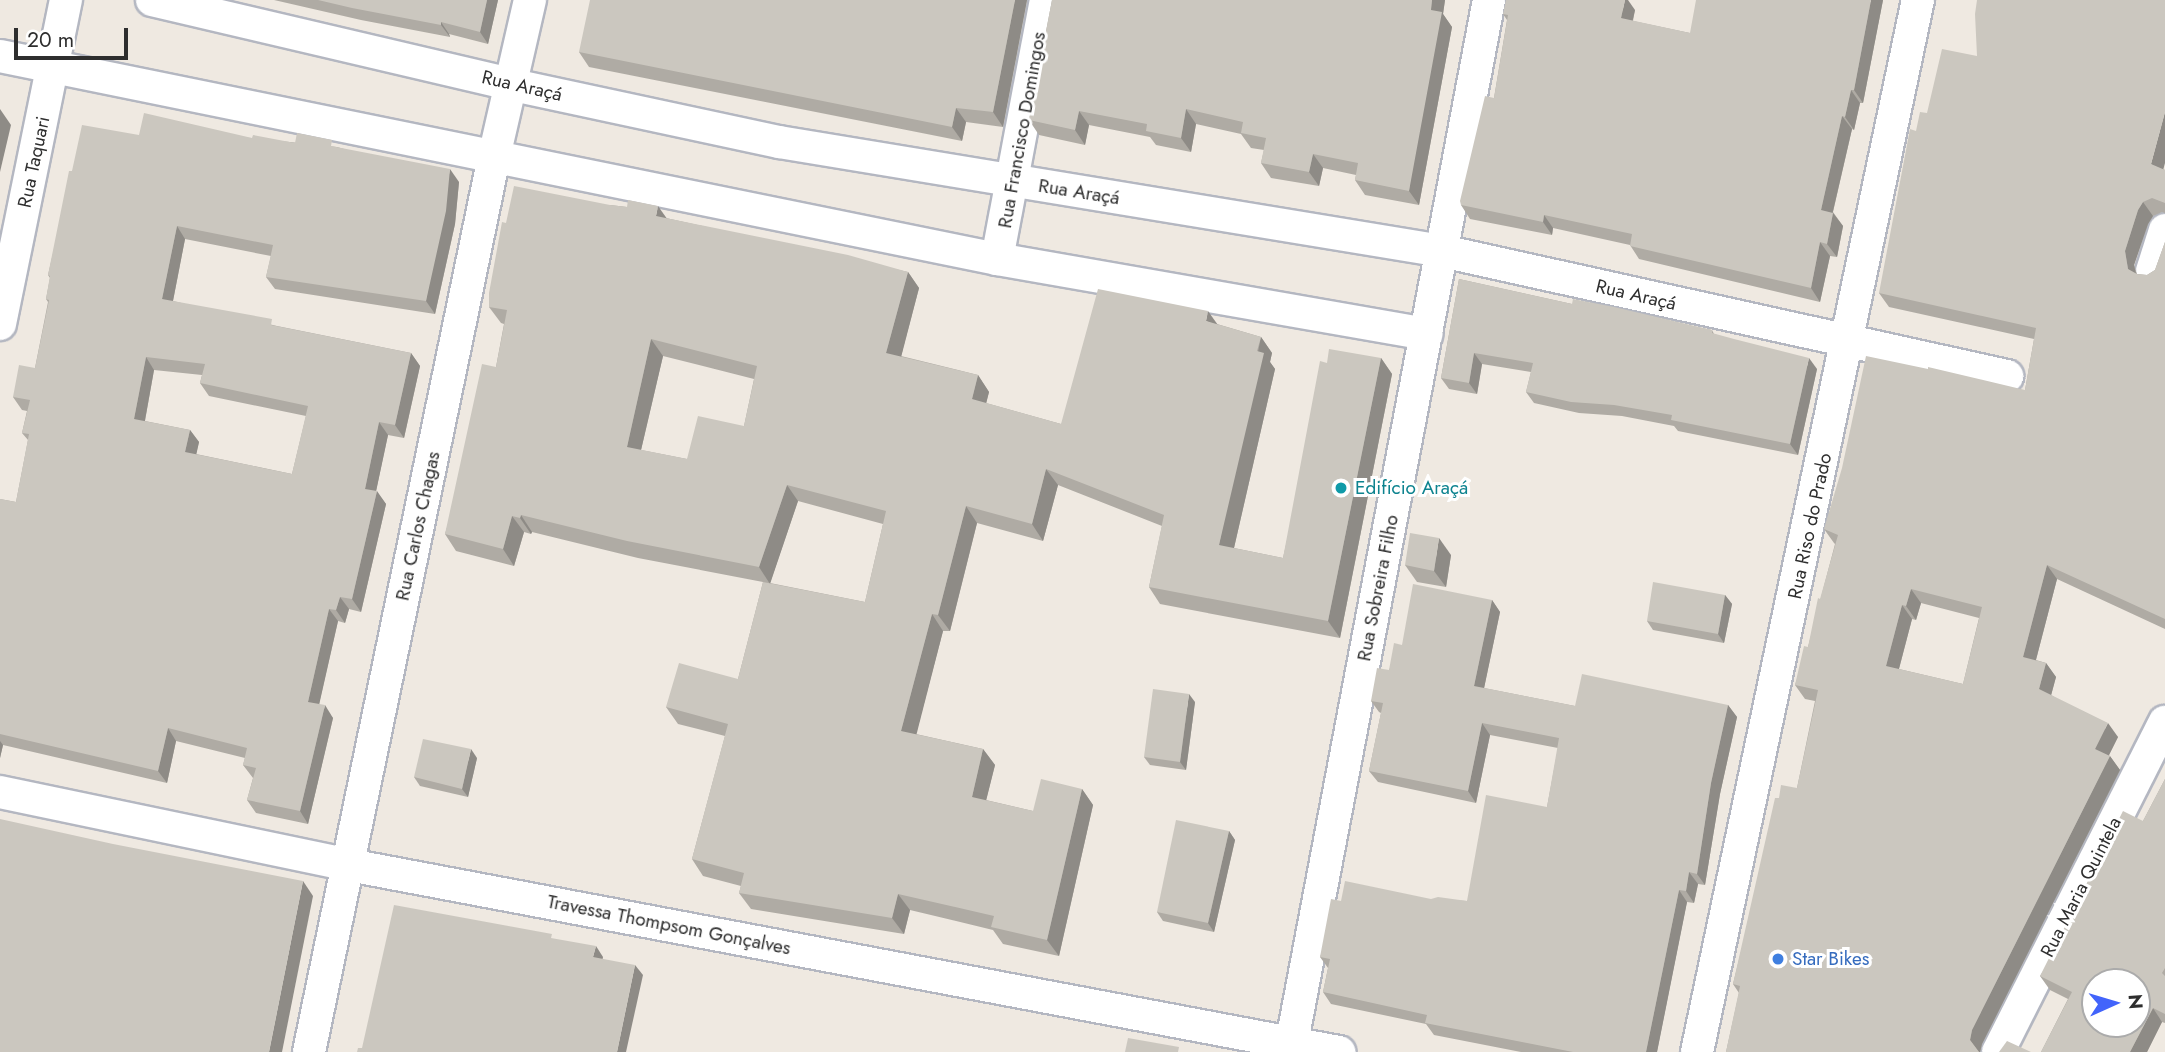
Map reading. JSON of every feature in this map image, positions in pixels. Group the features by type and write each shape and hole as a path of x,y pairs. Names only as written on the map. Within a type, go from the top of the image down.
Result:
{"street":[{"name":"Rua Taquari","path":"0,324 66,0"},
{"name":"Rua Araçá","path":"152,0 513,85 779,142 1442,251 2007,376"},
{"name":"Rua Carlos Chagas","path":"309,1052 494,157 513,85 530,0"},
{"name":"Rua Francisco Domingos","path":"998,259 1046,0"},
{"name":"Rua Sobreira Filho","path":"1291,1047 1489,0"},
{"name":"Rua Riso do Prado","path":"1697,1052 1849,342 1918,0"},
{"path":"0,55 998,259 1426,334"},
{"path":"2152,271 2165,230"},
{"name":"Rua Maria Quintela","path":"1998,1052 2164,726"},
{"name":"Travessa Thompsom Gonçalves","path":"0,792 349,865 1291,1047 1339,1052"}],"building":[{"path":"318,0 487,0 480,32 441,22 441,25"},
{"path":"590,0 1015,0 993,112 956,108 952,127 579,52"},
{"path":"1052,0 1432,0 1431,10 1442,12 1409,191 1355,180 1358,163 1313,154 1309,172 1261,163 1266,138 1241,133 1243,122 1186,109 1181,138 1146,131 1147,124 1079,111 1075,130 1029,120"},
{"path":"1506,0 1625,0 1621,18 1690,33 1696,0 1871,0 1854,90 1851,90 1845,117 1842,116 1821,210 1833,213 1827,244 1820,242 1811,288 1630,246 1632,234 1544,215 1543,222 1461,205 1485,96 1494,98 1508,15 1503,14"},
{"path":"1977,0 2165,0 2165,112 2151,164 2165,170 2165,203 2152,198 2143,202 2125,251 2128,269 2147,275 2155,270 2165,242 2165,619 2047,565 2023,657 2046,663 2039,689 2108,723 2095,749 2110,756 1972,1030 1970,1040 1979,1052 1726,1052 1740,986 1733,984 1775,798 1779,798 1781,785 1797,788 1818,690 1795,685 1838,535 1824,529 1842,468 1866,356 1928,367 2025,390 2036,328 1879,293 1910,129 1916,131 1920,112 1927,113 1942,49 1977,56","holes":["1911,589 1982,607 1963,684 1886,666 1902,605 1906,606"]},
{"path":"144,113 252,138 253,135 295,143 297,133 332,140 331,146 450,169 446,211 426,301 266,277 273,245 177,226 162,299 272,319 271,325 411,353 395,425 379,422 365,489 377,491 352,599 340,597 336,610 329,609 308,702 325,705 300,811 247,800 256,768 243,765 247,748 168,728 158,771 0,734 0,499 16,502 29,434 22,433 30,400 13,397 19,365 35,368 49,300 46,299 48,275 69,171 72,171 82,125 139,135","holes":["146,357 205,364 200,383 308,406 292,474 185,452 190,430 134,419"]},
{"path":"514,186 610,205 627,207 628,200 658,206 656,216 848,255 908,272 886,353 978,375 972,399 1061,424 1098,289 1208,311 1206,321 1261,337 1257,351 1264,353 1219,545 1283,558 1320,361 1327,363 1329,349 1381,358 1328,621 1149,587 1164,515 1046,469 1032,524 966,506 938,615 932,614 901,731 983,749 972,797 1033,811 1041,779 1082,789 1047,940 991,927 994,916 898,894 892,918 739,893 744,873 692,859 728,724 666,707 679,663 738,679 763,582 865,602 886,511 787,485 759,567 627,541 521,515 520,518 512,516 503,549 445,534 482,364 496,367 507,310 489,307 489,293 502,222 506,223","holes":["651,339 757,366 744,426 698,416 687,459 627,447"]},
{"path":"1459,279 1572,304 1573,299 1614,307 1712,330 1712,333 1809,358 1790,444 1671,420 1672,415 1614,405 1571,402 1526,392 1533,363 1474,353 1469,383 1441,378"},
{"path":"1410,533 1439,538 1434,571 1405,565"},
{"path":"1653,582 1725,595 1718,634 1647,621"},
{"path":"1413,584 1492,600 1474,686 1575,706 1582,674 1728,705 1711,783 1697,874 1689,872 1686,891 1679,890 1646,1052 1573,1052 1425,1023 1427,1015 1323,992 1330,959 1320,957 1331,899 1341,901 1345,881 1431,899 1438,897 1467,901 1486,795 1547,807 1559,738 1482,723 1468,791 1369,771 1383,703 1371,701 1377,668 1389,670 1394,643 1402,645"},
{"path":"1153,689 1189,694 1180,762 1144,757"},
{"path":"423,739 471,749 462,789 414,777"},
{"path":"2165,779 2165,968 2162,973 2165,976 2165,1014 2153,1008 2151,1012 2151,968 2081,968 2081,1038 2137,1038 2130,1052 2041,1052 2072,992 2040,976 2123,811 2143,821"},
{"path":"0,819 303,881 269,1052 0,1052"},
{"path":"1176,820 1229,831 1208,923 1157,912"},
{"path":"394,905 552,934 551,938 596,946 593,957 635,965 617,1052 357,1052 358,1048 362,1048"},
{"path":"1128,1038 1179,1047 1178,1052 1125,1052"},
{"path":"2007,1041 2031,1052 1999,1052"}],"place":[{"name":"Edifício Araçá","path":"1341,488"},
{"name":"Star Bikes","path":"1778,959"}]}
